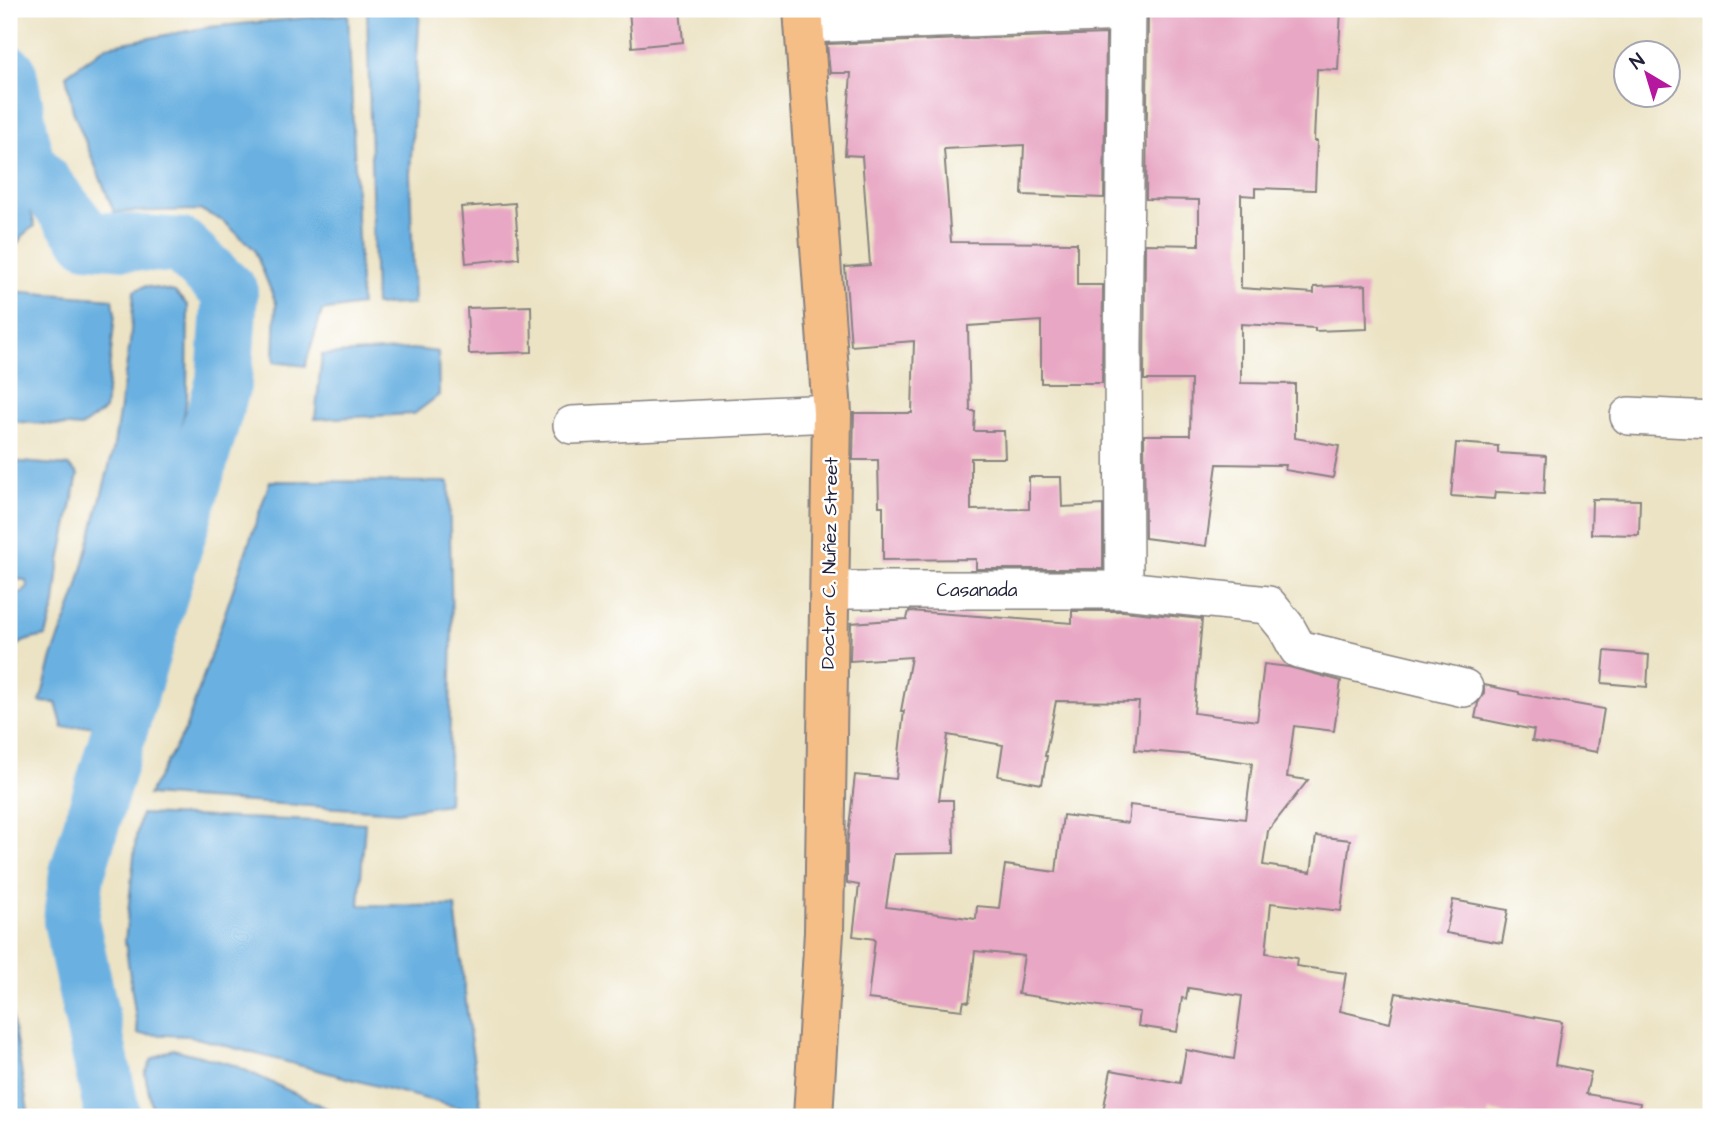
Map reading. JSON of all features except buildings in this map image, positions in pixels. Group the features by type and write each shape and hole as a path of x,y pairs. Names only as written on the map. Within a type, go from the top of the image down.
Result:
{"main road":[{"name":"Doctor C. Nuñez Street","path":"804,17 832,413 824,932 814,1117"}],"street":[{"path":"804,17 1128,10 1123,346 1124,590"},
{"path":"572,425 832,413"},
{"path":"1629,416 1711,420"},
{"name":"Casanada","path":"830,590 1124,590 1268,605 1286,627 1298,649 1464,688"}],"water":[{"path":"367,9 420,9 410,174 414,304 375,305"},
{"path":"348,14 361,305 322,311 305,366 274,362 276,303 254,249 223,221 201,210 114,212 73,111 66,75 107,46 209,27"},
{"path":"24,187 35,226 25,233 9,253 9,190"},
{"path":"145,286 175,292 188,306 187,398 167,510 121,654 112,710 101,725 63,728 56,703 40,702 52,657 76,593 113,451 130,343 134,291"},
{"path":"9,291 113,299 115,314 105,410 81,427 9,421"},
{"path":"412,349 438,352 439,395 414,414 315,419 322,355"},
{"path":"9,461 69,466 78,474 59,566 55,604 46,636 22,642 9,662 9,594 22,593 28,586 25,580 9,579"},
{"path":"270,481 449,482 452,630 448,804 397,812 148,795 185,730"},
{"path":"141,814 365,823 359,905 455,906 482,1114 189,1036 138,1034 125,941"},
{"path":"9,998 29,1117 9,1117"},
{"path":"173,1049 234,1065 345,1117 154,1117 145,1074 152,1059"}],"waterway":[{"path":"9,73 26,161 88,239 181,246 230,292 224,381 77,873 71,921 113,1117"}]}
